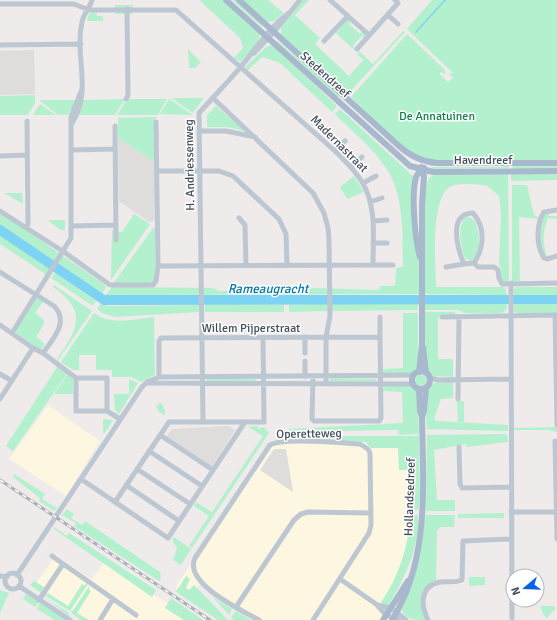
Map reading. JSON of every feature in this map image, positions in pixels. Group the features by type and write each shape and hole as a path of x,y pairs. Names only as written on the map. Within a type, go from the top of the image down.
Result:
{"main road":[{"name":"Stedendreef","path":"226,0 410,166"},
{"name":"Stedendreef","path":"239,0 404,150 419,159 435,163"},
{"path":"419,159 423,183 421,261 424,376 422,388 414,384 424,376"},
{"path":"416,178 422,170 435,163"},
{"name":"Havendreef","path":"435,163 557,163"},
{"path":"410,166 416,178 415,222 421,261"},
{"name":"Havendreef","path":"410,166 433,172 557,171"},
{"path":"423,183 433,172"},
{"name":"Hollandsedreef","path":"392,619 407,592 420,536 422,518 422,417 420,411 422,388"},
{"name":"Hollandsedreef","path":"385,618 410,578"}],"street":[{"path":"12,333 62,255 71,238 71,124 83,97 81,23 89,10 92,0"},
{"name":"H. Andriessenweg","path":"202,338 200,113 299,0"},
{"path":"330,0 369,35"},
{"path":"357,49 398,3 395,0"},
{"path":"0,4 16,2 74,2 89,10"},
{"path":"126,99 128,79 127,9"},
{"name":"Madernastraat","path":"89,10 176,10 241,66 335,151 363,183 370,202 373,221 373,265"},
{"path":"388,15 398,24"},
{"path":"324,41 348,16"},
{"path":"0,45 81,44"},
{"path":"213,98 256,137 317,197 322,207 328,228 330,308 326,337 327,380"},
{"path":"26,227 28,224 27,121"},
{"path":"0,211 26,227 62,255 110,285 153,285 156,281 158,266 158,171 156,122"},
{"path":"115,126 116,240"},
{"path":"200,130 226,131 256,137"},
{"path":"335,151 345,141"},
{"path":"71,150 115,149"},
{"path":"0,156 27,155"},
{"path":"350,167 362,157"},
{"path":"158,171 219,171 228,173 281,222 286,234 287,265"},
{"path":"363,183 376,176"},
{"path":"370,202 382,198"},
{"path":"557,210 544,212 541,216 538,230 541,254 547,259 557,256"},
{"path":"464,264 458,252 457,235 458,221 467,213 473,213 479,222 483,240 480,254 474,263"},
{"path":"239,218 245,225 246,265"},
{"path":"373,221 386,220"},
{"path":"72,226 116,225"},
{"path":"373,243 387,243"},
{"path":"446,267 474,263 478,267 494,267 497,269 502,284 557,283"},
{"path":"158,266 329,266 393,264"},
{"path":"0,272 54,306 60,314 59,330 43,353"},
{"path":"511,284 512,619"},
{"path":"442,317 459,317 465,315 556,315 557,424"},
{"path":"313,380 312,419 318,422 379,421 381,418 380,317"},
{"path":"458,399 459,317"},
{"path":"0,325 33,348 43,353 76,378 107,378 107,411"},
{"name":"Willem Pijperstraat","path":"160,378 159,341 161,338 380,336"},
{"path":"305,337 305,353"},
{"path":"202,338 203,422"},
{"path":"115,502 169,422 264,422 263,338"},
{"path":"0,399 33,348"},
{"path":"305,361 305,377"},
{"path":"0,374 12,381"},
{"path":"147,382 264,383 313,380 380,380 424,376 438,380 511,379"},
{"path":"17,575 120,419 147,382 160,378 202,377 305,377 313,380"},
{"path":"76,378 76,411 107,411 120,419"},
{"path":"380,380 414,384"},
{"path":"81,479 168,538 245,422"},
{"path":"160,435 213,470"},
{"path":"556,441 557,539"},
{"name":"Operetteweg","path":"259,620 213,593 193,572 193,562 270,445 274,443 288,442 364,445 370,453 371,525 366,539 313,620"},
{"path":"459,446 460,484 462,488 511,487"},
{"path":"149,451 202,486"},
{"path":"137,469 190,504"},
{"path":"126,485 179,521"},
{"path":"236,607 294,520 301,514 308,512 370,513"},
{"path":"511,512 557,512"},
{"path":"428,620 422,605 423,596 426,590 437,583 462,580 463,541 511,539"},
{"path":"52,556 136,615"},
{"path":"40,600 63,564"},
{"path":"0,576 7,576 10,574 17,575"},
{"path":"17,575 20,581 19,586"},
{"path":"7,576 3,583 11,589 15,589 19,586"},
{"path":"340,579 376,604 391,608 406,620"},
{"path":"19,586 70,620"},
{"path":"100,620 113,599"},
{"path":"376,604 385,618 401,620"}],"shaded area":[{"path":"34,50 35,94 0,95 0,51"},
{"path":"118,138 156,163 154,221 149,222 119,201"},
{"path":"48,405 100,441 66,496 9,459"},
{"path":"228,426 235,430 212,467 166,437 172,429"},
{"path":"411,439 412,528 403,574 387,605 404,620 258,620 200,584 190,595 176,587 269,443"},
{"path":"274,449 286,449 293,492 260,470"},
{"path":"56,555 92,580 104,561 192,620 86,620 35,585"}],"green space":[{"path":"199,0 224,0 258,32 260,35 257,44 241,62 234,58 243,48 240,38"},
{"path":"232,0 236,0 263,26 262,27"},
{"path":"242,0 268,0 284,13 274,21 267,22"},
{"path":"303,0 309,0 295,15 320,38 315,44 349,76 363,60 357,54 359,51 373,64 403,31 405,32 348,94 337,87 281,35 281,27"},
{"name":"De Annatuinen","path":"432,0 557,0 557,160 434,162 422,158 399,144 351,97 407,34 445,70 445,75 441,72 439,74 448,82 453,78 449,74 453,73 407,29"},
{"path":"115,5 133,5 133,14 115,14"},
{"path":"90,13 97,13 97,16 103,16 103,21 88,21 87,19"},
{"path":"348,19 351,21 349,24 360,34 362,31 365,33 366,36 364,38 362,36 353,46 355,49 336,33"},
{"path":"275,40 280,43 340,95 337,98"},
{"path":"271,45 337,106 332,112 280,63 262,57 248,70 246,69 246,66 266,47"},
{"path":"188,49 201,62 195,68 189,68"},
{"path":"35,95 35,103 28,115 0,115 0,96"},
{"path":"171,98 204,98 193,113"},
{"path":"125,99 115,115 78,115 83,100"},
{"path":"127,99 167,99 158,115 117,115"},
{"path":"169,99 193,115 160,114"},
{"path":"39,100 77,100 68,115 58,115"},
{"path":"40,104 56,115 33,115"},
{"path":"216,106 245,131 227,127 207,127 207,115"},
{"path":"340,109 414,177 419,258 419,294 106,295 112,287 213,288 219,291 272,290 280,287 379,290 380,286 395,286 396,268 403,267 401,216 397,191 392,179 381,161 369,147 335,114"},
{"path":"156,117 156,163 118,138 118,118"},
{"path":"508,165 509,168 425,169 434,167 502,167"},
{"path":"557,165 557,168 513,169 512,166"},
{"path":"508,174 509,282 503,282 501,279 501,268 499,265 501,213 499,196 486,185 456,185 452,186 445,192 440,203 435,232 436,287 505,287 507,295 425,294 425,189 429,178 434,175"},
{"path":"511,174 557,174 557,180 511,181"},
{"path":"354,176 364,192 347,199 340,187"},
{"path":"512,185 527,185 534,215 538,217 538,219 519,217 520,281 512,281"},
{"path":"4,193 22,193 23,204"},
{"path":"0,212 105,285 106,288 102,293 0,224"},
{"path":"548,213 549,216 557,216 557,219 548,218 546,223 544,241 547,256 544,256 540,241 540,231 544,216"},
{"path":"134,214 150,224 111,280 112,230 122,232"},
{"path":"469,217 475,221 479,242 477,254 471,261 465,258 460,238 462,222 464,218"},
{"path":"47,220 65,220 65,230 61,230"},
{"path":"153,228 155,228 154,280 149,284 113,284"},
{"path":"0,236 51,270 47,275 0,244"},
{"path":"55,273 96,301 93,306 51,278"},
{"path":"54,285 92,311 58,360 57,359 70,338 76,321 75,312 71,304 53,287"},
{"path":"517,287 557,287 557,295 514,295 514,289"},
{"path":"37,297 43,302 35,313 44,320 44,324 36,337 45,344 40,350 15,332"},
{"path":"100,304 108,306 199,305 199,312 115,317 102,313 97,309"},
{"path":"328,304 328,311 289,312 289,305"},
{"path":"332,304 418,304 418,310 332,311"},
{"path":"425,304 507,304 507,309 502,313 465,313 458,310 425,310"},
{"path":"514,304 557,304 557,313 517,313 514,311"},
{"path":"205,305 284,305 284,312 205,312"},
{"path":"425,312 455,312 455,315 439,316 438,319 438,359 453,359 453,377 433,376 428,371 425,339"},
{"path":"94,313 101,317 116,321 154,317 155,375 141,382 131,377 112,377 112,370 96,370 96,355 79,355 79,370 73,370 61,362"},
{"path":"403,313 418,313 418,366 412,374 383,373 383,369 403,368"},
{"path":"57,367 67,374 13,451 6,446"},
{"path":"68,374 73,379 73,394 54,394"},
{"path":"419,375 423,375 425,376 425,384 419,385 416,382 416,378"},
{"path":"330,378 377,379 376,381 330,381"},
{"path":"129,379 138,383 119,414 115,410 114,394 129,394"},
{"path":"207,379 256,379 256,381 207,381"},
{"path":"438,382 453,382 453,398 441,399 434,419 437,421 508,425 508,431 427,429 425,409 426,395 432,385"},
{"path":"384,386 414,386 417,390 419,434 399,435 398,430 289,432 289,429 403,423 402,392 383,391"},
{"path":"457,401 464,401 464,422 458,422"},
{"path":"162,403 165,415 159,412 156,407 158,404"},
{"path":"103,419 113,420 104,434 103,433"},
{"path":"258,426 258,429 264,427 269,433 192,548 189,546 209,516 194,506 196,502 212,512 263,436 248,427"},
{"path":"557,427 557,432 548,430 513,430 513,428"},
{"path":"507,434 508,442 466,447 466,444 434,450 437,500 455,500 455,511 426,511 427,435"},
{"path":"327,436 419,436 420,498 418,510 409,510 410,470 399,470 398,448 371,448 365,442 327,440"},
{"path":"14,474 45,494 42,499 57,508 54,511 39,501 40,498 13,477"},
{"path":"67,509 74,514 71,518 82,525 85,521 160,572 161,579 159,581 74,526 76,523 62,515"},
{"path":"504,513 504,518 458,518 458,514"},
{"path":"410,515 418,515 416,540 409,564 387,608 380,604 392,584 401,562 405,550"},
{"path":"426,515 455,515 454,527 440,527 437,531 436,580 429,584 422,593 421,603 426,620 418,620 411,619 405,615 402,609 416,570"},
{"path":"54,527 67,536 69,533 156,590 152,597 54,529"},
{"path":"174,537 191,549 181,565 173,560 177,548 172,540"},
{"path":"192,574 213,597 232,609 229,615"},
{"path":"186,576 190,579 186,588 189,590 194,585 228,620 218,620 176,592"},
{"path":"469,577 485,577 485,585 469,586"},
{"path":"34,581 44,587 41,593 30,585"},
{"path":"87,583 88,584 70,611 46,596 48,593 68,606 82,584 84,586"},
{"path":"90,585 89,590 91,591 77,613 89,620 81,620 71,613"},
{"path":"0,590 9,593 0,613"},
{"path":"26,594 39,602 35,607 23,599"},
{"path":"44,597 69,613 69,616"},
{"path":"171,598 203,620 184,620 165,608"},
{"path":"40,603 66,620 55,620 37,609"},
{"path":"545,606 554,606 556,608 547,618 543,614 541,608 545,608"},
{"path":"236,611 251,620 234,620 231,617"}],"water":[{"path":"444,0 446,0 416,33 415,32"},
{"path":"0,224 105,295 557,295 557,304 103,305 0,236"}],"railway":[{"path":"0,480 210,620"}],"water label":[{"name":"Rameaugracht","path":"268,289"}]}
